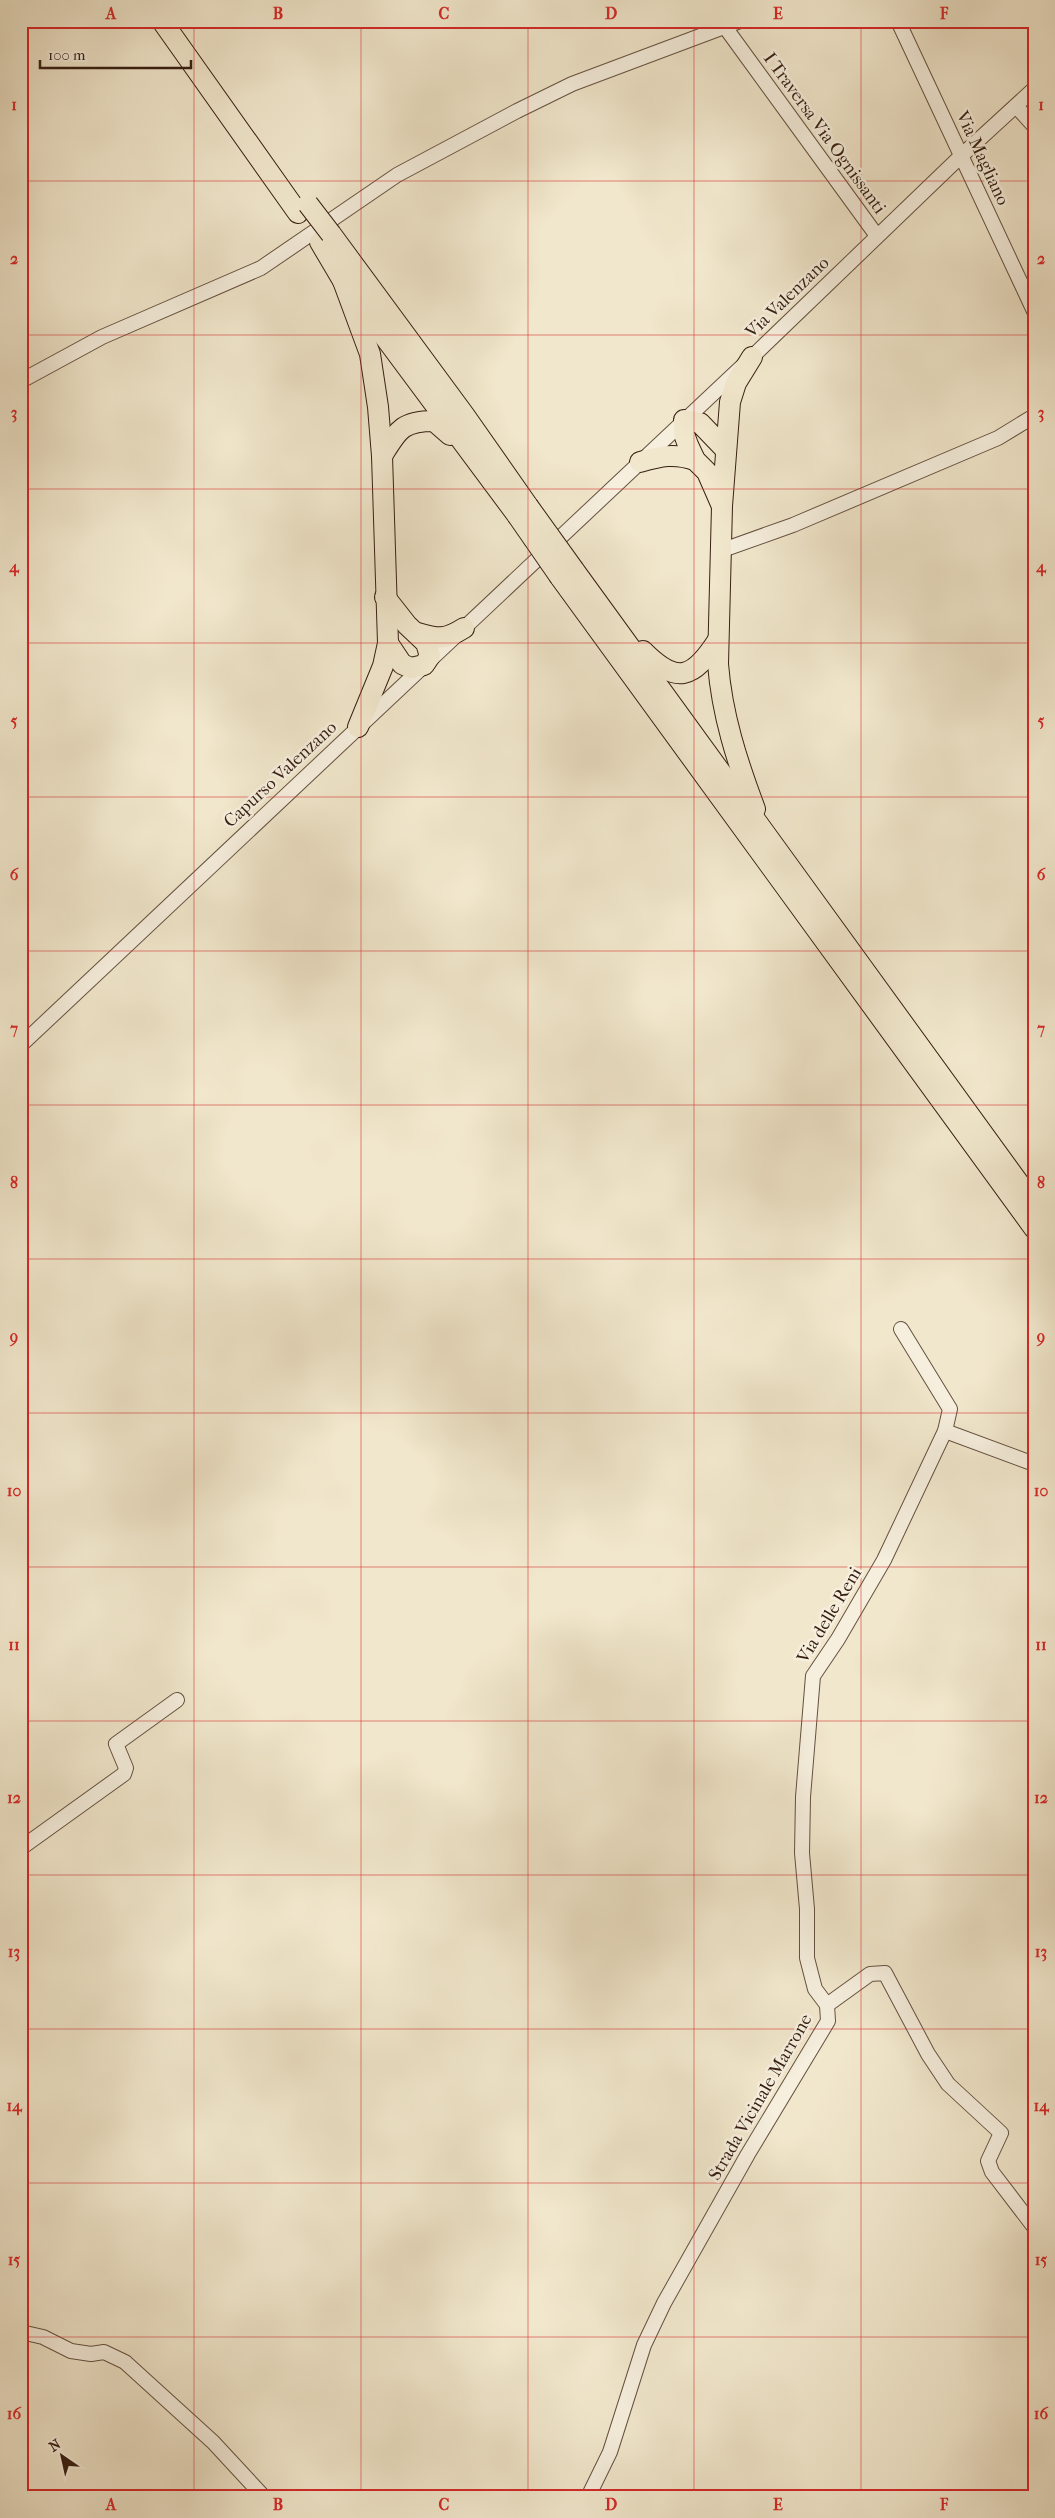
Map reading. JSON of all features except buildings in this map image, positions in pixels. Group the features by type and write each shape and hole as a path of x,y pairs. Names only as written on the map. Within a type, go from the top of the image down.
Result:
{"highway":[{"path":"162,21 325,238 465,416 518,508"},
{"path":"178,21 303,208"},
{"path":"325,238 370,354 378,408 382,456 385,597 388,643 383,666 358,727"},
{"path":"343,281 567,574 1034,1228"},
{"path":"752,357 736,383 730,402 722,506 718,640 720,690 729,735 764,832"},
{"path":"722,506 707,472 695,460 684,434 684,420 700,423 726,450"},
{"path":"382,456 399,429 415,421 434,421 448,432 495,492 518,508"},
{"path":"640,462 664,455 679,454 695,460"},
{"path":"567,574 594,598 642,650 666,671 679,674 692,670 705,660 718,640"},
{"path":"385,597 407,625 418,633 426,643 430,656 424,665 411,668 402,664 388,643"},
{"path":"594,598 1034,1204"},
{"path":"418,633 435,638 450,637 464,628"}],"street":[{"path":"21,381 102,337 261,268 397,175 525,107 572,84 740,21"},
{"name":"Via Magliano","path":"898,21 1034,311"},
{"name":"I Traversa Via Ognissanti","path":"725,27 876,236"},
{"name":"Via Valenzano","path":"566,531 752,357 960,156 1034,89"},
{"path":"1016,106 1034,126"},
{"path":"720,551 793,524 998,438 1034,416"},
{"name":"Capurso Valenzano","path":"21,1045 566,531"},
{"name":"Via delle Reni","path":"827,2005 815,1989 807,1958 807,1909 802,1853 803,1797 813,1676 838,1639 884,1560 945,1431 950,1409 901,1329"},
{"path":"945,1431 1034,1464"},
{"path":"21,1848 124,1774 126,1768 116,1744 177,1700"},
{"name":"Strada Vicinale Marrone","path":"588,2497 610,2452 644,2345 664,2303 748,2154 828,2021 827,2005 870,1974 885,1972 928,2054 948,2084 1001,2134 988,2161 992,2172 1034,2227"},
{"path":"21,2332 43,2337 71,2351 91,2354 104,2352 125,2362 214,2442 264,2497"}]}
